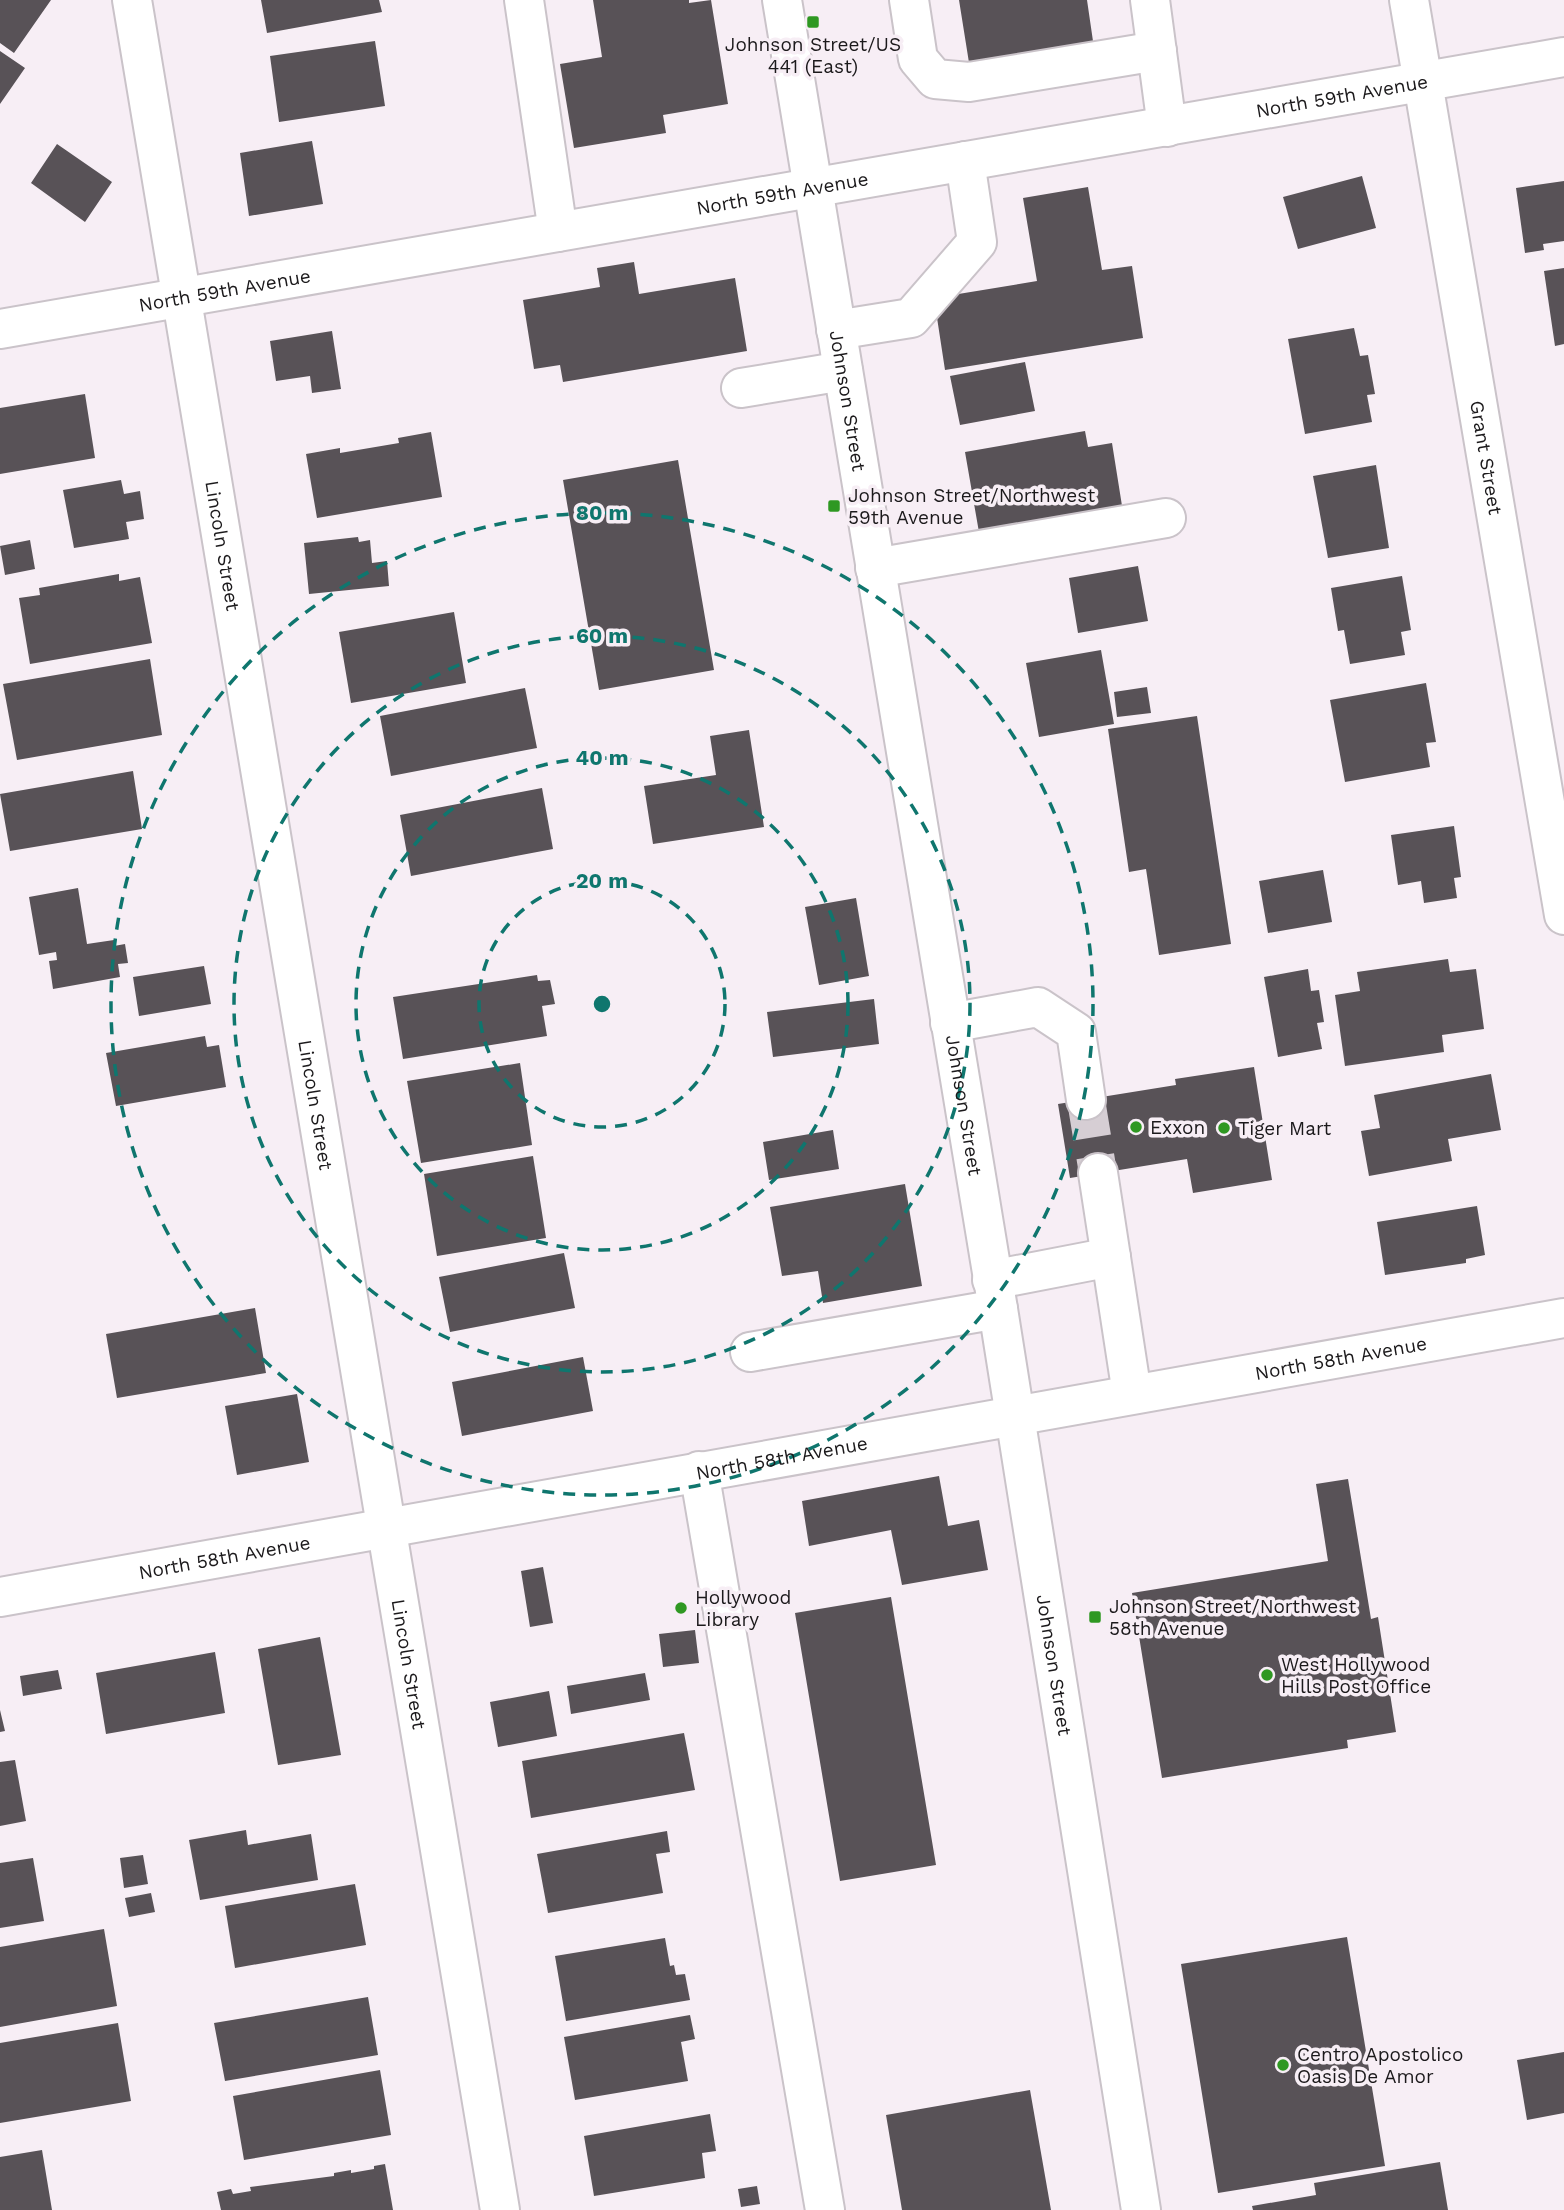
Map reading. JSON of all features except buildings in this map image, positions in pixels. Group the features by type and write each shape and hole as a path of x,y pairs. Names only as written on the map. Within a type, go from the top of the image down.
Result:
{"street":[{"name":"Lincoln Street","path":"132,0 500,2210"},
{"path":"524,0 558,232"},
{"name":"Johnson Street","path":"782,0 995,1295 1141,2210"},
{"path":"909,0 918,59 935,79 969,82 1157,51"},
{"path":"1150,0 1167,127"},
{"name":"Grant Street","path":"1409,0 1564,915"},
{"name":"North 59th Avenue","path":"0,329 1564,57"},
{"path":"836,330 911,318 977,242 965,161"},
{"path":"741,388 842,371"},
{"path":"875,568 1166,518"},
{"path":"950,1023 1038,1007 1076,1032 1086,1100"},
{"path":"1098,1173 1132,1394"},
{"path":"750,1352 995,1295 1111,1257"},
{"name":"North 58th Avenue","path":"0,1597 1564,1318"},
{"path":"699,1471 825,2210"}],"tunnel":[{"path":"1086,1100 1098,1173"}],"place":[{"name":"Johnson Street/US 441 (East)","path":"813,22"},
{"name":"Johnson Street/Northwest 59th Avenue","path":"834,506"},
{"name":"Exxon","path":"1136,1127"},
{"name":"Tiger Mart","path":"1224,1128"},
{"name":"Hollywood Library","path":"681,1608"},
{"name":"Johnson Street/Northwest 58th Avenue","path":"1095,1617"},
{"name":"West Hollywood Hills Post Office","path":"1267,1675"},
{"name":"Centro Apostolico Oasis De Amor","path":"1283,2065"}]}
